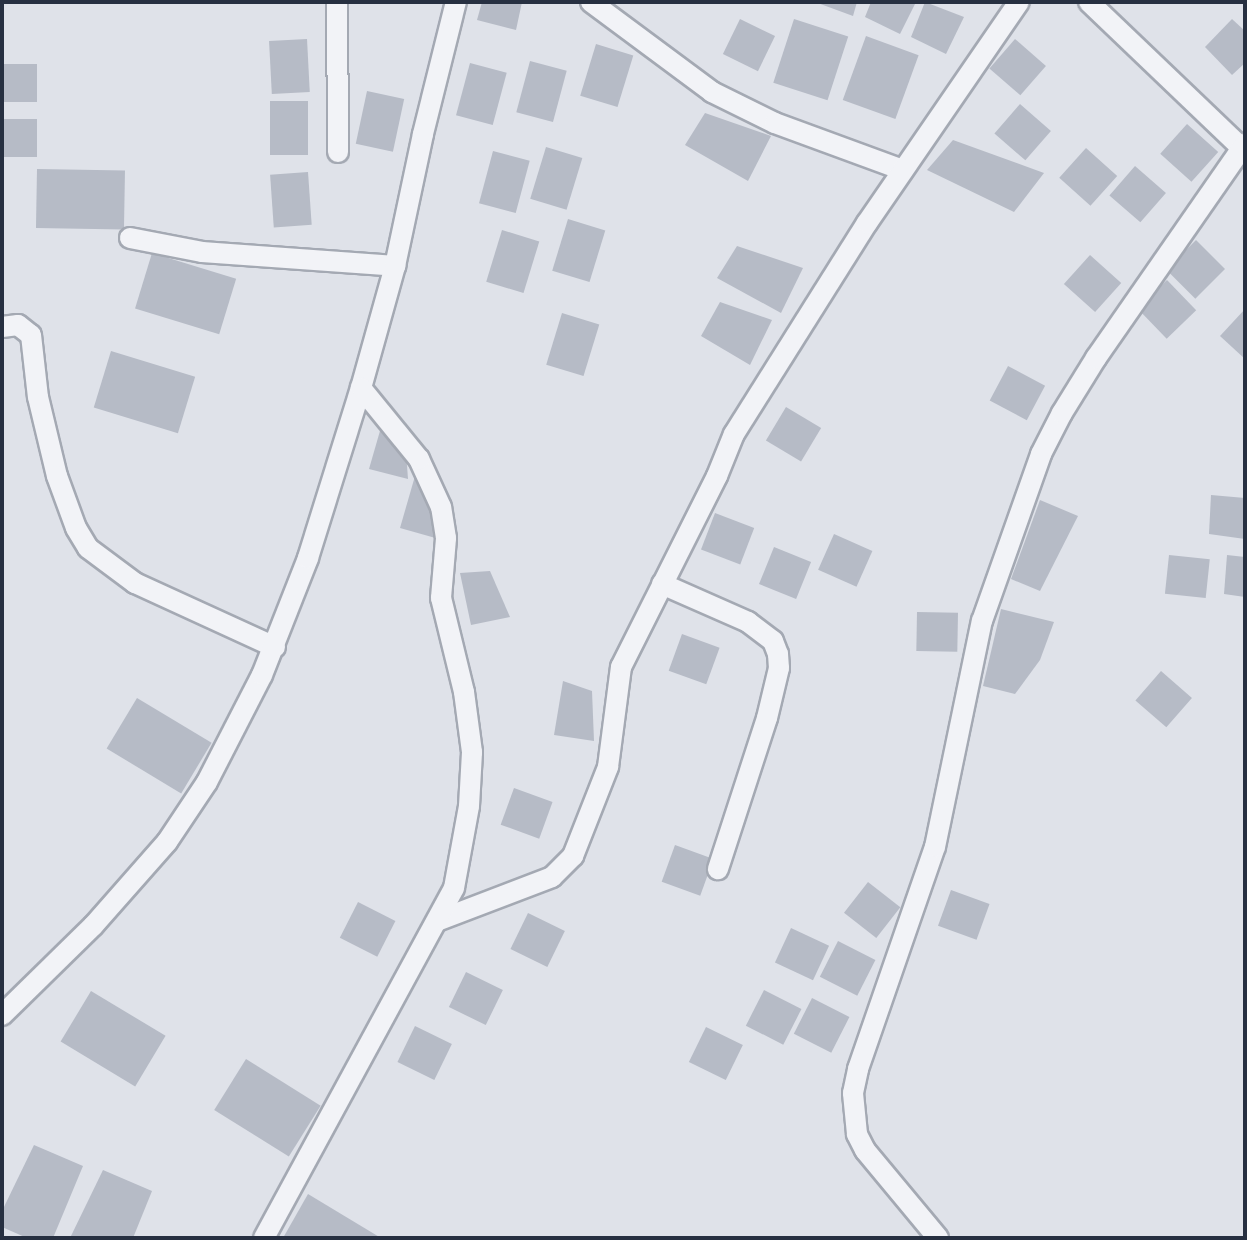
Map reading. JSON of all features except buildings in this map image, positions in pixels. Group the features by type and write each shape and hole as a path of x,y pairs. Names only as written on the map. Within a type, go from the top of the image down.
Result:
{"street":[{"path":"337,2 338,152"},
{"path":"2,1015 93,926 167,842 207,782 275,647 308,558 361,388 395,266 423,134 456,2"},
{"path":"591,2 665,60 722,97 775,123 903,170"},
{"path":"437,921 552,877 573,856 608,767 621,667 756,394 903,170 1019,2"},
{"path":"938,1238 865,1150 857,1134 853,1093 858,1069 935,847 982,621 1041,454 1062,413 1244,146 1089,2"},
{"path":"130,238 202,252 395,266"},
{"path":"2,327 18,325 31,335 38,397 57,476 76,528 88,548 135,583 275,647"},
{"path":"264,1238 454,888 469,806 472,752 464,692 441,598 445,527 429,476 419,459 361,388"},
{"path":"662,584 748,622 773,641 778,654 779,668 767,718 718,869"}]}
